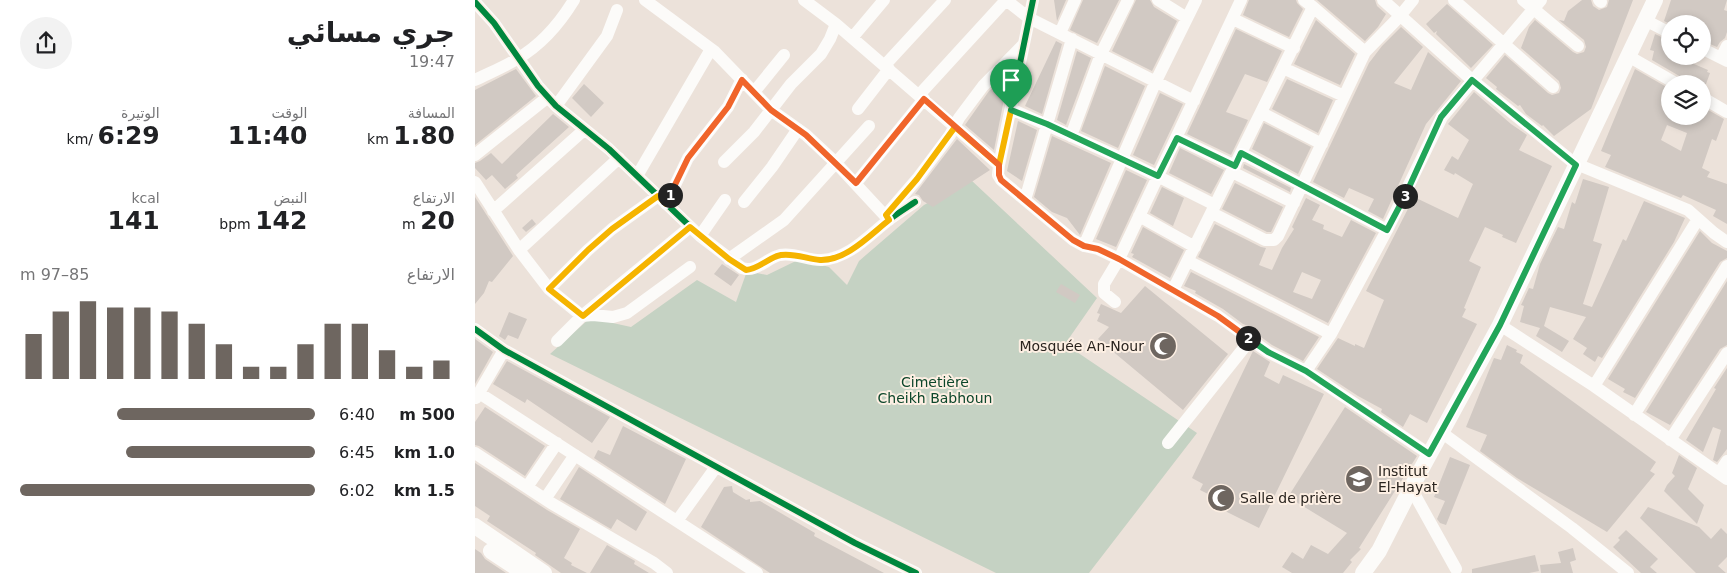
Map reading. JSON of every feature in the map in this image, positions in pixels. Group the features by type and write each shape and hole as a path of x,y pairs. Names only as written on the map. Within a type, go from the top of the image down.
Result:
{"main road":[{"path":"1363,573 1379,551 1429,454 1500,325 1655,0"},
{"path":"475,526 544,573"},
{"path":"475,540 524,573"}],"street":[{"path":"475,80 519,59 545,38 561,20 574,0"},
{"path":"645,0 711,49 771,110 798,129 836,163 887,218"},
{"path":"852,38 884,0"},
{"path":"858,109 887,67 945,0"},
{"path":"856,183 922,97 1006,0 1029,18 1194,101"},
{"path":"1033,0 999,165 1001,180 1073,240 1119,259 1218,316 1268,352 1306,371 1429,454"},
{"path":"1060,33 1075,0"},
{"path":"1071,136 1101,54 1128,0"},
{"path":"1158,0 1187,18"},
{"path":"1084,246 1156,81 1196,0"},
{"path":"1115,302 1104,293 1103,288 1119,259 1177,138 1241,0"},
{"path":"1383,0 1472,80 1576,165 1688,210 1727,242"},
{"path":"1011,110 1123,158 1158,176 1269,241 1274,240 1278,236 1294,203 1365,52 1413,0"},
{"path":"1454,0 1553,87"},
{"path":"1523,0 1537,4 1578,46"},
{"path":"475,2 494,23 538,86 552,102 619,158 699,236 742,268 749,270 779,255 789,254 821,260 834,258 849,252 887,218 983,86 1024,44"},
{"path":"813,2 999,165"},
{"path":"1173,290 1294,48 1308,4 1365,52"},
{"path":"1306,371 1331,334 1387,230 1441,117 1537,4"},
{"path":"475,155 552,102 607,36 617,10"},
{"path":"1233,19 1294,48"},
{"path":"1645,20 1661,28"},
{"path":"723,162 754,132 791,84 821,54 836,24"},
{"path":"1025,200 1072,39"},
{"path":"1711,53 1724,60 1727,46"},
{"path":"637,176 711,49"},
{"path":"754,92 784,55"},
{"path":"1628,56 1661,75"},
{"path":"1283,68 1345,96"},
{"path":"549,289 612,229 662,200 688,158 728,107 742,80"},
{"path":"1711,103 1727,112"},
{"path":"1262,113 1321,144"},
{"path":"729,259 784,220 869,126"},
{"path":"744,202 772,167 798,129"},
{"path":"493,211 584,130"},
{"path":"1177,138 1294,203"},
{"path":"1241,153 1387,230"},
{"path":"519,250 619,158"},
{"path":"475,182 519,250 549,289 583,316 613,317 627,313 690,266"},
{"path":"699,236 725,200"},
{"path":"887,218 915,202"},
{"path":"1139,216 1195,247"},
{"path":"1593,386 1698,219"},
{"path":"557,341 583,316 690,227"},
{"path":"1188,261 1331,334"},
{"path":"1635,416 1727,266"},
{"path":"1500,325 1593,386 1723,476 1727,461"},
{"path":"475,329 504,350 855,543 916,573"},
{"path":"1168,443 1251,339"},
{"path":"504,350 477,397 557,443 757,573"},
{"path":"1670,440 1727,353"},
{"path":"1441,432 1572,528 1628,573"},
{"path":"527,487 557,443"},
{"path":"475,453 545,499 654,563 667,573"},
{"path":"545,499 575,455"},
{"path":"677,521 716,467"},
{"path":"1411,488 1456,569"}],"green space":[{"name":"Cimetière Cheikh Babhoun","path":"971,180 1097,298 1065,344 1197,433 1089,573 996,573 550,354 590,318 631,327 697,280 736,302 747,271 767,275 800,259 829,267 847,285 859,261 924,205"}],"building":[{"path":"1054,0 1066,0 1057,21"},
{"path":"1083,0 1119,0 1097,43 1070,30"},
{"path":"1136,0 1150,0 1154,7 1177,21 1152,71 1112,51"},
{"path":"1249,0 1296,0 1303,9 1289,37 1243,15"},
{"path":"1317,0 1375,0 1377,6 1386,14 1378,27 1365,41"},
{"path":"1582,0 1591,0 1593,6 1599,10 1607,7 1609,0 1633,0 1591,109 1554,136 1543,125 1526,114 1520,105 1518,106 1496,89 1497,87 1486,78 1505,55 1548,93 1552,95 1559,93 1561,88 1559,81 1521,48 1529,27 1535,20 1573,52 1577,54 1584,52 1586,47 1584,40 1559,20 1564,21 1568,11"},
{"path":"1671,0 1727,0 1724,10 1727,11 1727,32 1725,38 1717,47 1711,44 1711,15 1666,15"},
{"path":"1447,4 1493,45 1471,68 1436,34 1437,31 1434,33 1426,24"},
{"path":"1316,20 1355,54 1340,85 1294,64"},
{"path":"1401,27 1423,47 1394,83 1411,90 1428,52 1461,81 1426,124 1383,219 1368,211 1374,199 1349,188 1344,198 1313,182 1369,63 1382,46"},
{"path":"1236,29 1282,51 1267,82 1245,74 1226,112 1248,120 1231,155 1187,134"},
{"path":"1655,34 1661,37 1661,65 1696,65 1708,70 1709,75 1678,75 1652,60 1654,51 1650,50"},
{"path":"1056,41 1062,44 1042,114 1025,106"},
{"path":"1077,51 1091,58 1066,125 1057,120"},
{"path":"1105,66 1145,86 1118,148 1081,131"},
{"path":"516,69 536,96 475,145 475,90"},
{"path":"1635,69 1661,84 1661,125 1667,125 1711,125 1711,112 1724,119 1716,141 1712,139 1702,168 1710,172 1707,177 1727,184 1727,224 1713,216 1716,210 1683,195 1681,198 1605,167 1611,155 1601,151","holes":["1667,125 1687,133 1681,151 1661,140"]},
{"path":"1008,74 994,150 965,125 989,91"},
{"path":"1287,79 1333,100 1318,133 1272,109"},
{"path":"584,84 604,103 591,117 572,98"},
{"path":"1474,92 1511,124 1527,135 1519,150 1552,166 1516,243 1485,227 1469,261 1481,267 1462,317 1477,324 1427,423 1410,414 1403,427 1381,412 1382,409 1358,396 1317,369 1338,338 1364,348 1384,300 1366,291 1414,197 1458,218 1473,184 1455,173 1454,175 1444,170 1452,156 1458,160 1469,140 1448,124"},
{"path":"1160,93 1183,104 1154,165 1133,155"},
{"path":"553,114 569,127 516,175 518,178 505,189 492,175 486,180 475,168 475,163 491,153 502,164"},
{"path":"1018,121 1037,130 1022,181 1007,171"},
{"path":"1264,123 1311,147 1298,174 1252,149"},
{"path":"1052,136 1111,163 1080,235 1067,218 1052,212 1034,197"},
{"path":"957,139 990,170 933,207 923,201 919,195 915,194"},
{"path":"1180,148 1224,170 1211,194 1169,173"},
{"path":"1244,164 1291,188 1290,192 1243,168"},
{"path":"1126,170 1147,180 1116,247 1096,239"},
{"path":"1583,179 1609,187 1593,241 1602,244 1583,304 1592,307 1623,239 1626,241 1644,201 1685,218 1674,242 1602,358 1598,356 1595,362 1583,354 1587,348 1573,339 1586,317 1550,307 1544,326 1569,341 1562,352 1536,336 1540,328 1520,322 1524,306 1521,305 1529,288 1533,289 1540,264 1558,227 1564,229 1572,202 1575,204"},
{"path":"1235,183 1283,207 1271,232 1267,232 1222,209"},
{"path":"1162,187 1184,198 1173,226 1150,213"},
{"path":"475,197 513,256 492,282 489,281 484,293 475,304"},
{"path":"1306,198 1320,205 1312,220 1324,225 1323,229 1342,237 1351,220 1376,233 1328,323 1198,257 1215,224 1266,248 1259,265 1272,270 1282,248 1294,229 1292,227","holes":["1302,272 1321,280 1312,299 1293,292"]},
{"path":"532,219 536,224 526,232 522,228"},
{"path":"1143,227 1184,250 1170,278 1132,257 1134,254 1131,253"},
{"path":"1700,231 1712,243 1727,251 1727,258 1720,262 1635,398 1623,392 1625,389 1608,379"},
{"path":"722,264 739,275 731,286 714,274"},
{"path":"1191,272 1319,337 1303,361 1272,345 1250,329 1251,327 1243,324 1223,309 1195,293 1196,291 1184,286"},
{"path":"1727,281 1727,345 1720,349 1670,425 1646,412"},
{"path":"1061,284 1080,295 1075,303 1056,292"},
{"name":"Mosquée An-Nour","path":"1145,286 1228,354 1183,410 1098,339 1109,327 1097,321 1100,314 1097,313 1101,304 1121,313"},
{"path":"509,312 527,319 518,339 508,335 505,340 499,336"},
{"path":"475,339 493,352 475,384"},
{"path":"1507,345 1523,355 1520,363 1656,462 1650,471 1655,474 1607,532 1517,478 1480,451 1487,435 1466,427 1494,358 1501,360"},
{"path":"1253,351 1270,362 1264,376 1279,384 1283,375 1324,394 1259,528 1215,506 1218,499 1200,490 1203,484 1192,478"},
{"path":"507,361 610,417 592,443 527,399 525,403 493,384"},
{"path":"1727,368 1727,449 1717,462 1713,460 1721,430 1713,427 1703,452 1686,440"},
{"path":"485,407 545,446 525,476 475,445 475,422"},
{"path":"1345,407 1417,456 1359,548 1361,549 1350,560 1352,562 1343,573 1292,573 1282,567 1292,552 1303,559 1311,545 1328,554 1347,533 1288,497"},
{"path":"623,426 686,459 665,504 594,458 598,450 610,455"},
{"path":"1679,455 1697,468 1688,489 1704,505 1697,524 1664,491 1675,476 1672,473"},
{"path":"1450,457 1470,465 1446,525 1440,523 1437,519 1445,501 1434,497"},
{"path":"475,463 580,529 564,558 572,563 571,565 587,573 561,573 535,555 536,553 487,521 490,516 475,506"},
{"path":"579,467 647,512 636,531 617,519 611,529 560,499"},
{"path":"732,486 733,492 746,500 750,499 750,502 760,501 815,533 814,536 884,573 770,573 701,527 724,487"},
{"path":"1648,507 1699,527 1711,539 1721,528 1727,534 1727,557 1718,566 1726,573 1696,573 1640,518"},
{"path":"1626,530 1658,559 1650,567 1657,573 1641,573 1613,547"},
{"path":"607,545 635,561 634,564 649,573 590,573"},
{"path":"1573,548 1576,560 1570,562 1573,573 1541,573 1540,565 1561,563 1558,552"},
{"path":"475,549 485,559 506,573 475,573"},
{"path":"1535,555 1539,571 1529,573 1472,573 1472,569"}],"cycle path":[{"path":"1033,0 999,165 998,175 1001,180 1073,240 1119,259 1218,316 1268,352 1306,371 1429,454"},
{"path":"475,2 494,23 538,86 556,106 609,149 700,236 742,268 757,267 775,257 786,254 822,260 841,255 859,245 890,219 915,202"},
{"path":"475,329 504,350 855,543 916,573"}],"place":[{"name":"Mosquée An-Nour","path":"1163,346"},
{"name":"Institut El-Hayat","path":"1359,479"},
{"name":"Salle de prière","path":"1221,498"}],"route":[{"path":"1011,110 999,165 955,127 917,179 886,215 889,220 849,252 834,258 821,260 789,254 779,255 746,270 699,236 690,227 583,316 549,289 612,229 658,196 666,204 688,158 728,107 742,80 771,110 806,135 856,183 924,99 999,165 998,171 1001,180 1073,240 1119,259 1218,316 1268,352 1306,371 1429,454 1500,325 1576,165 1472,80 1441,117 1406,194 1387,230 1241,153 1235,166 1177,138 1158,176 1123,158 1011,110"}]}
